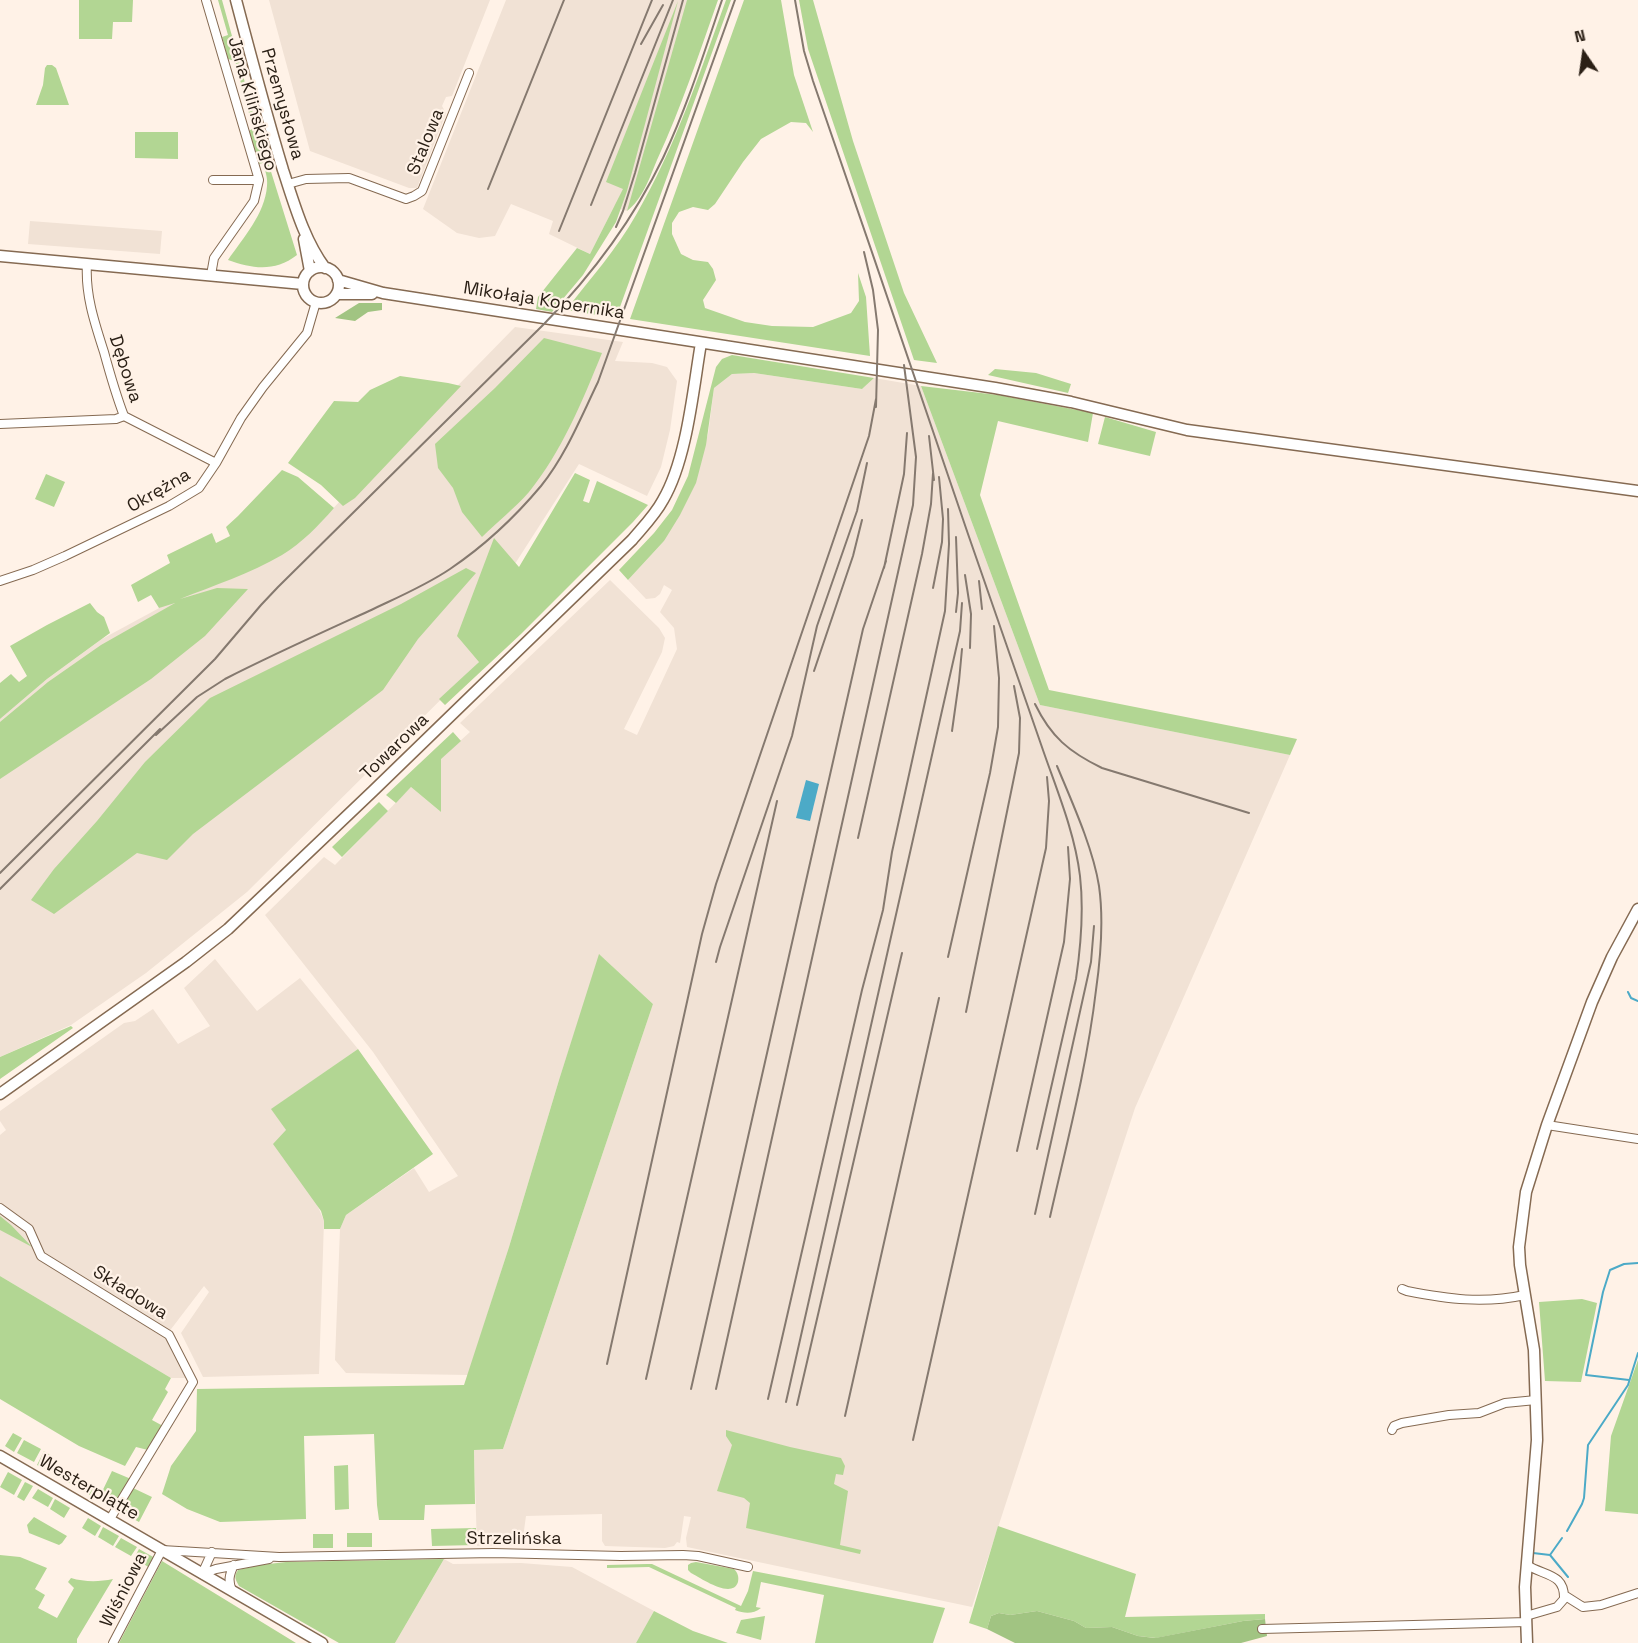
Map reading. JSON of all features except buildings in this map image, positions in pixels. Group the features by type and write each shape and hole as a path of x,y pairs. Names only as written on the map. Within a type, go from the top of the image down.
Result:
{"main road":[{"name":"Przemysłowa","path":"236,0 288,184 299,217 316,255 325,268"},
{"name":"Przemysłowa","path":"299,217 310,272"},
{"path":"0,256 303,284"},
{"path":"316,268 325,268 332,271 338,280 339,287 337,294 328,302 316,302 306,295 303,284 306,275 310,272 316,268"},
{"name":"Mikołaja Kopernika","path":"338,280 383,293 995,388 1071,402 1187,430 1638,491"},
{"name":"Mikołaja Kopernika","path":"337,294 383,293"},
{"name":"Towarowa","path":"0,1094 186,962 228,929 374,791 632,540 658,509 672,482 690,413 701,343"},
{"path":"1527,1643 1525,1587 1537,1440 1532,1338 1520,1265 1520,1230 1526,1192 1547,1125 1592,1002 1612,957 1638,909"},
{"name":"Westerplatte","path":"0,1456 322,1643"}],"street":[{"name":"Jana Kilińskiego","path":"207,0 259,180 254,201 214,258 211,275"},
{"name":"Stalowa","path":"288,184 304,179 349,178 406,199 414,196 422,191 469,73"},
{"path":"213,180 259,180"},
{"name":"Dębowa","path":"87,264 86,278 92,314 124,416 216,463"},
{"name":"Okrężna","path":"0,581 65,556 169,506 199,488 241,418 306,333 316,302"},
{"path":"0,424 116,419 124,416"},
{"path":"1547,1125 1638,1139"},
{"name":"Składowa","path":"0,1208 29,1229 41,1256 170,1335 193,1382 110,1520"},
{"path":"1402,1289 1451,1299 1492,1300 1525,1295"},
{"path":"1392,1430 1394,1426 1402,1423 1441,1416 1479,1413 1505,1403 1536,1400"},
{"name":"Strzelińska","path":"162,1550 279,1557 493,1553 698,1556 748,1567"},
{"name":"Wiśniowa","path":"113,1643 162,1550"},
{"path":"202,1574 212,1552"},
{"name":"Strzelińska","path":"202,1574 234,1565 279,1557"},
{"path":"232,1591 228,1582 234,1565"},
{"path":"1262,1629 1526,1619 1557,1607 1564,1599 1564,1590 1560,1582 1551,1575 1533,1570 1527,1565"},
{"path":"1564,1595 1583,1607 1601,1605 1638,1593"}],"shaded area":[{"path":"269,0 490,0 452,96 446,97 442,106 446,113 417,188 409,188 310,151"},
{"path":"506,0 713,0 664,137 627,211 614,207 590,254 549,234 553,221 511,204 495,236 479,238 457,233 423,209"},
{"path":"30,221 162,231 160,254 28,244"},
{"path":"515,327 623,342 615,361 652,363 667,367 677,381 670,430 661,467 647,496 579,464 495,595 518,623 247,892 146,973 71,1025 0,1057 0,719 47,679 102,639 316,527 376,462 390,455"},
{"path":"754,373 862,389 874,378 921,386 1040,705 1290,755 1135,1108 972,1607 687,1547 686,1538 691,1517 684,1516 680,1543 677,1542 674,1546 665,1548 605,1546 602,1541 602,1514 526,1516 522,1545 477,1546 474,1450 503,1449 653,1004 600,955 468,1375 346,1373 335,1360 340,1229 346,1215 414,1168 429,1192 458,1176 373,1052 265,915 324,857 335,865 411,787 441,812 440,759 470,732 460,723 610,580 659,628 665,638 662,652 624,729 637,735 677,649 674,628 660,612 672,590 664,585 660,594 655,598 646,599 628,580 664,541 708,435 714,388 732,374"},
{"path":"215,959 257,1011 300,978 358,1049 272,1109 286,1130 324,1221 319,1374 203,1377 181,1333 209,1292 204,1286 165,1337 186,1378 171,1378 0,1276 0,1135 6,1130 0,1121 0,1111 124,1023 135,1021 153,1009 178,1044 210,1026 184,988"},
{"path":"444,1559 453,1564 521,1563 572,1567 654,1611 636,1643 395,1643"}],"green space":[{"path":"79,0 133,0 132,22 113,22 112,39 79,39"},
{"path":"218,0 222,0 252,108 260,147 268,162 297,255 272,266 255,267 228,260 258,216 267,183 263,163 258,164 249,131 253,128 235,61 228,59 222,37 228,35"},
{"path":"687,0 718,0 682,101 651,174 641,195 627,211"},
{"path":"726,0 731,0 616,318 566,310 620,240 650,189 686,110"},
{"path":"744,0 781,0 794,75 813,132 806,123 791,122 761,139 715,204 708,210 693,207 679,212 672,223 672,234 681,254 693,260 708,262 713,269 716,280 703,300 705,308 745,322 772,326 813,327 851,313 859,301 858,273 866,297 870,356 630,319"},
{"path":"799,0 813,0 853,141 904,293 937,363 914,360 808,49"},
{"path":"678,1 627,191 616,222 583,275 552,312 536,309 538,297 577,248 590,254 623,189 606,182"},
{"path":"47,65 56,68 69,105 36,105"},
{"path":"135,132 178,132 178,159 135,158"},
{"path":"359,303 382,303 382,310 368,312 355,321 335,318"},
{"path":"544,338 602,353 579,408 552,460 529,492 482,537 462,512 453,488 438,468 435,444"},
{"path":"732,355 874,378 862,389 754,373 732,374 714,388 706,445 696,483 664,541 628,580 619,570 672,510 688,476 716,367 722,359"},
{"path":"995,369 1036,373 1071,384 1068,393 988,375"},
{"path":"400,376 461,386 355,498 343,506 321,485 288,463 334,401 358,402 370,390"},
{"path":"921,386 998,395 1093,413 1088,442 998,421 980,495 1049,690 1297,739 1290,755 1040,705"},
{"path":"1105,417 1156,432 1150,456 1098,444"},
{"path":"282,470 298,477 334,508 303,539 282,555 245,573 180,599 217,588 248,589 205,636 151,679 0,779 0,722 48,682 101,645 175,603 159,608 151,595 138,602 131,585 170,563 167,555 212,533 216,543 230,536 226,527"},
{"path":"575,473 590,480 583,501 589,503 597,481 648,505 521,634 445,705 439,699 479,662 457,636 494,538 519,567"},
{"path":"46,474 65,482 54,507 35,499"},
{"path":"466,568 476,573 418,639 383,690 193,834 167,860 137,853 54,914 31,900 54,869 145,762 210,698 401,604"},
{"path":"90,603 104,617 110,633 47,679 0,719 0,683 11,674 19,682 27,676 10,646"},
{"path":"453,732 461,741 441,759 441,812 411,787 396,803 386,795"},
{"path":"379,802 388,811 342,857 332,847"},
{"path":"599,954 653,1004 503,1449 474,1450 475,1504 425,1505 424,1520 379,1520 374,1434 304,1436 306,1519 220,1522 187,1509 162,1494 171,1466 196,1431 197,1389 464,1385"},
{"path":"71,1026 73,1028 0,1079 0,1057"},
{"path":"358,1049 433,1154 346,1215 340,1229 324,1229 321,1211 273,1144 286,1130 271,1109"},
{"path":"0,1216 11,1225 32,1247 0,1230"},
{"path":"0,1276 171,1378 165,1389 168,1392 152,1420 163,1426 148,1450 136,1447 125,1466 79,1446 0,1399"},
{"path":"1582,1299 1597,1303 1581,1382 1545,1381 1539,1302"},
{"path":"1638,1360 1638,1514 1605,1511 1611,1436"},
{"path":"726,1430 841,1458 845,1466 843,1475 836,1474 834,1484 848,1491 840,1545 861,1550 860,1554 746,1528 750,1503 744,1498 717,1491 732,1445 726,1436"},
{"path":"13,1433 22,1438 14,1452 5,1446"},
{"path":"24,1440 41,1449 34,1462 17,1453"},
{"path":"44,1451 52,1456 44,1469 37,1465"},
{"path":"348,1465 349,1509 335,1510 334,1466"},
{"path":"58,1467 94,1487 90,1495 54,1474"},
{"path":"112,1471 131,1479 113,1507 99,1498"},
{"path":"8,1472 22,1480 14,1495 0,1487"},
{"path":"25,1482 33,1486 24,1501 17,1497"},
{"path":"133,1488 152,1497 139,1522 119,1511"},
{"path":"38,1489 53,1498 48,1507 32,1498"},
{"path":"55,1499 70,1508 64,1518 50,1509"},
{"path":"34,1517 67,1536 62,1543 59,1545 29,1533 27,1525"},
{"path":"88,1518 101,1526 95,1536 82,1528"},
{"path":"998,1526 1136,1574 1125,1617 1265,1614 1265,1619 1243,1621 1156,1638 1138,1636 1112,1627 1086,1628 1074,1621 1037,1611 1010,1615 999,1613 991,1616 987,1629 969,1623"},
{"path":"103,1527 119,1536 113,1546 98,1537"},
{"path":"476,1528 476,1545 432,1546 431,1529"},
{"path":"347,1533 372,1533 372,1547 347,1547"},
{"path":"313,1534 333,1534 333,1548 313,1548"},
{"path":"121,1538 137,1547 131,1556 115,1547"},
{"path":"139,1549 155,1558 150,1568 134,1558"},
{"path":"0,1555 20,1557 47,1568 35,1589 45,1595 38,1608 57,1618 74,1588 68,1582 71,1578 92,1581 113,1579 77,1639 77,1643 0,1643"},
{"path":"444,1559 395,1643 339,1643 239,1586 235,1577 238,1570 286,1562"},
{"path":"162,1561 296,1643 119,1643"},
{"path":"696,1562 734,1569 738,1575 738,1582 730,1589 709,1583 688,1570 688,1565"},
{"path":"652,1564 741,1606 753,1571 945,1608 933,1643 815,1643 824,1595 761,1582 756,1607 761,1608 746,1613 735,1610 736,1608 649,1567 607,1568 607,1565"},
{"path":"654,1611 693,1631 728,1643 636,1643"},
{"path":"1037,1611 1074,1621 1086,1628 1112,1627 1138,1636 1155,1638 1265,1619 1267,1636 1241,1643 1015,1643 987,1629 991,1616 999,1613 1010,1615"},
{"path":"765,1616 761,1640 736,1633 741,1620"}],"water":[{"path":"806,780 819,784 810,821 796,818"}],"waterway":[{"path":"1628,992 1631,998 1638,1001"},
{"path":"1629,1380 1586,1375 1603,1292 1610,1270 1624,1264 1638,1263"},
{"path":"1567,1531 1584,1498 1588,1445 1628,1385 1638,1353"},
{"path":"1562,1538 1550,1555 1568,1577"},
{"path":"1533,1553 1550,1555"}],"railway":[{"path":"488,189 564,0"},
{"path":"559,231 652,0"},
{"path":"591,205 673,0"},
{"path":"616,227 635,173 683,0"},
{"path":"0,873 215,659 278,587 544,324 579,286 625,225 663,158 702,60 722,0"},
{"path":"156,735 197,697 225,679 410,592 450,569 475,551 521,509 541,486 566,449 598,382 735,0"},
{"path":"795,0 804,51 813,81 1060,798 1078,860 1082,915 1076,979 1037,1149"},
{"path":"641,44 663,5"},
{"path":"864,252 873,290 878,330 876,407"},
{"path":"716,1389 913,505 916,457 904,365"},
{"path":"607,1364 702,934 716,884 869,436 876,399"},
{"path":"884,568 904,474 907,433"},
{"path":"929,436 934,480"},
{"path":"716,962 792,736 817,626 857,511 867,463"},
{"path":"858,838 922,554 931,504 933,473"},
{"path":"933,588 942,542 943,519 939,477"},
{"path":"768,1399 862,990 883,910 892,852 945,611 949,544 948,509"},
{"path":"814,671 853,556 862,520"},
{"path":"956,537 958,593 956,612"},
{"path":"691,1389 863,629 886,561"},
{"path":"965,575 971,614 970,648"},
{"path":"979,581 982,609"},
{"path":"786,1402 960,631 962,603"},
{"path":"948,957 990,773 998,727 999,678 994,626"},
{"path":"952,731 962,649"},
{"path":"966,1012 1019,753 1020,718 1014,686"},
{"path":"1035,704 1048,726 1062,742 1080,756 1102,768 1249,813"},
{"path":"0,889 160,729"},
{"path":"1050,1217 1076,1104 1092,1019 1102,925 1101,899 1092,856 1057,766"},
{"path":"913,1440 1046,848 1049,801 1047,777"},
{"path":"646,1379 777,801"},
{"path":"1017,1151 1064,942 1070,879 1068,847"},
{"path":"1035,1214 1091,962 1094,926"},
{"path":"797,1405 902,953"},
{"path":"845,1416 939,998"}]}
